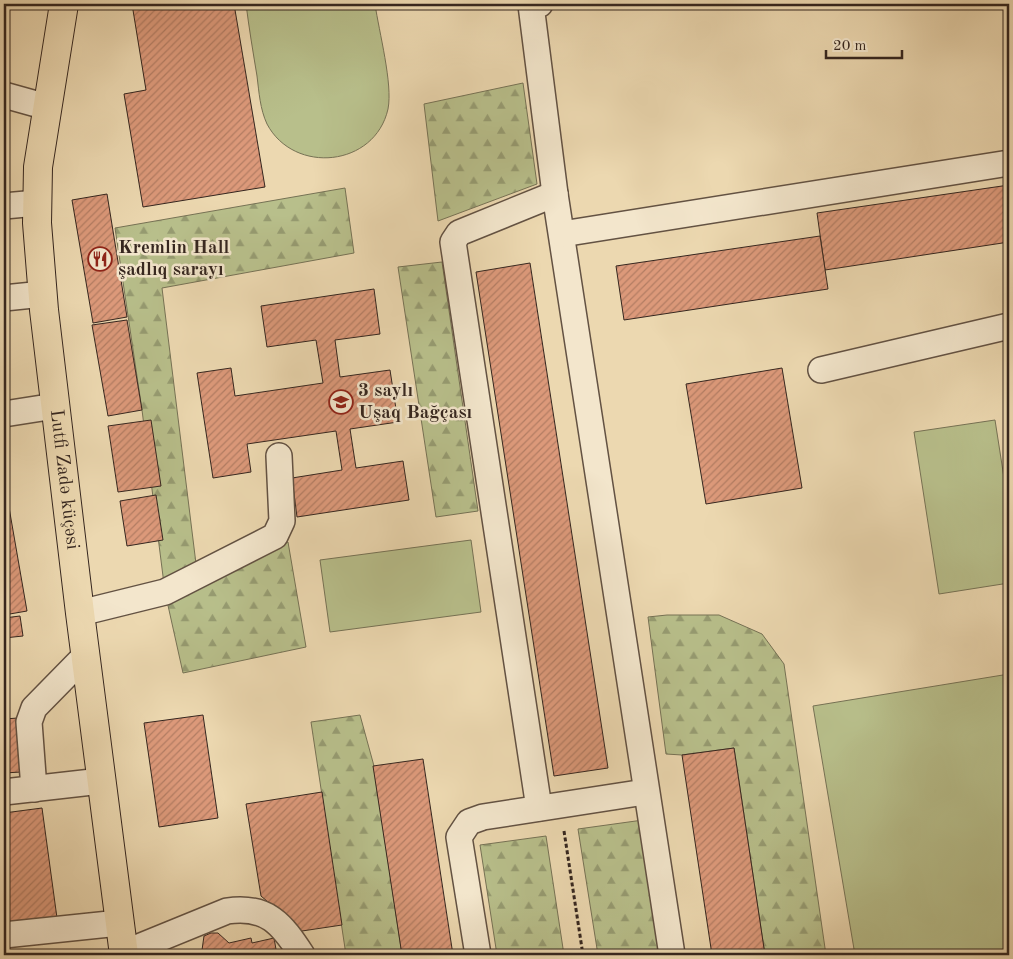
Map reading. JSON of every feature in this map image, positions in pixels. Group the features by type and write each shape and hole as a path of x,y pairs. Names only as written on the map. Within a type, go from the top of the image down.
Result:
{"main road":[{"name":"Lutfi Zadə küçəsi","path":"64,4 38,166 37,203 43,294 55,406 124,954"}],"street":[{"path":"534,4 555,194 672,955"},
{"path":"4,96 47,107"},
{"path":"562,234 1009,163"},
{"path":"550,807 453,242 459,233 555,194"},
{"path":"4,206 37,203"},
{"path":"4,298 43,294"},
{"path":"822,370 1009,326"},
{"path":"4,414 55,406"},
{"path":"80,614 165,592 275,536 282,521 279,456"},
{"path":"34,789 30,722 34,708 85,656"},
{"path":"4,792 101,781"},
{"path":"478,955 459,837 469,822 483,816 646,792"},
{"path":"124,954 227,911 244,908 264,915 282,925 302,955"},
{"path":"4,935 119,923"}],"path":[{"path":"550,807 583,955"}],"green space":[{"path":"246,4 375,4 387,72 389,98 388,109 380,128 367,143 351,153 333,157 314,157 295,151 279,140 267,124 261,106"},
{"path":"523,83 537,184 438,221 424,104"},
{"path":"345,188 354,253 162,288 199,588 288,542 306,647 183,673 165,592 142,410 115,228"},
{"path":"442,262 478,511 436,517 398,267"},
{"path":"995,420 1009,510 1009,583 939,594 914,432"},
{"path":"471,540 481,612 330,632 320,560"},
{"path":"719,615 762,634 784,664 826,955 765,955 734,748 682,755 666,754 648,617"},
{"path":"1009,674 1009,955 855,955 813,706"},
{"path":"360,715 374,766 402,955 346,955 311,722"},
{"path":"643,820 663,955 598,955 578,829"},
{"path":"546,836 564,955 497,955 480,845"}],"building":[{"path":"132,4 234,4 265,187 143,207 124,94 146,90"},
{"path":"1009,185 1009,242 825,270 817,213"},
{"name":"Kremlin Hall şadlıq sarayı","path":"107,194 127,317 93,323 72,200"},
{"path":"820,236 828,289 624,320 616,266"},
{"path":"530,263 608,768 554,776 476,272"},
{"path":"374,289 380,334 335,340 340,377 390,370 398,422 350,429 356,468 403,461 409,500 297,517 292,478 342,470 336,431 247,444 251,472 213,478 197,373 231,368 235,396 323,383 316,340 267,347 261,306"},
{"path":"127,320 142,410 108,416 92,325"},
{"path":"782,368 802,488 706,504 686,384"},
{"path":"151,420 161,486 118,492 108,426"},
{"path":"4,490 6,490 27,611 4,615"},
{"path":"156,495 163,540 127,546 120,501"},
{"path":"20,616 23,636 4,638 4,618"},
{"path":"203,715 218,818 159,827 144,723"},
{"path":"18,718 21,772 4,773 4,719"},
{"path":"734,748 765,955 712,955 682,755"},
{"path":"423,759 453,955 402,955 373,766"},
{"path":"322,792 342,925 302,931 261,896 246,804"},
{"path":"42,808 57,918 4,926 4,813"},
{"path":"218,933 229,943 251,938 252,943 274,938 277,955 180,955 180,953 202,950 204,936"},
{"path":"28,952 29,955 4,955 4,954"}],"place":[{"name":"Kremlin Hall şadlıq sarayı","path":"100,259"},
{"name":"3 saylı Uşaq Bağçası","path":"341,402"}]}
